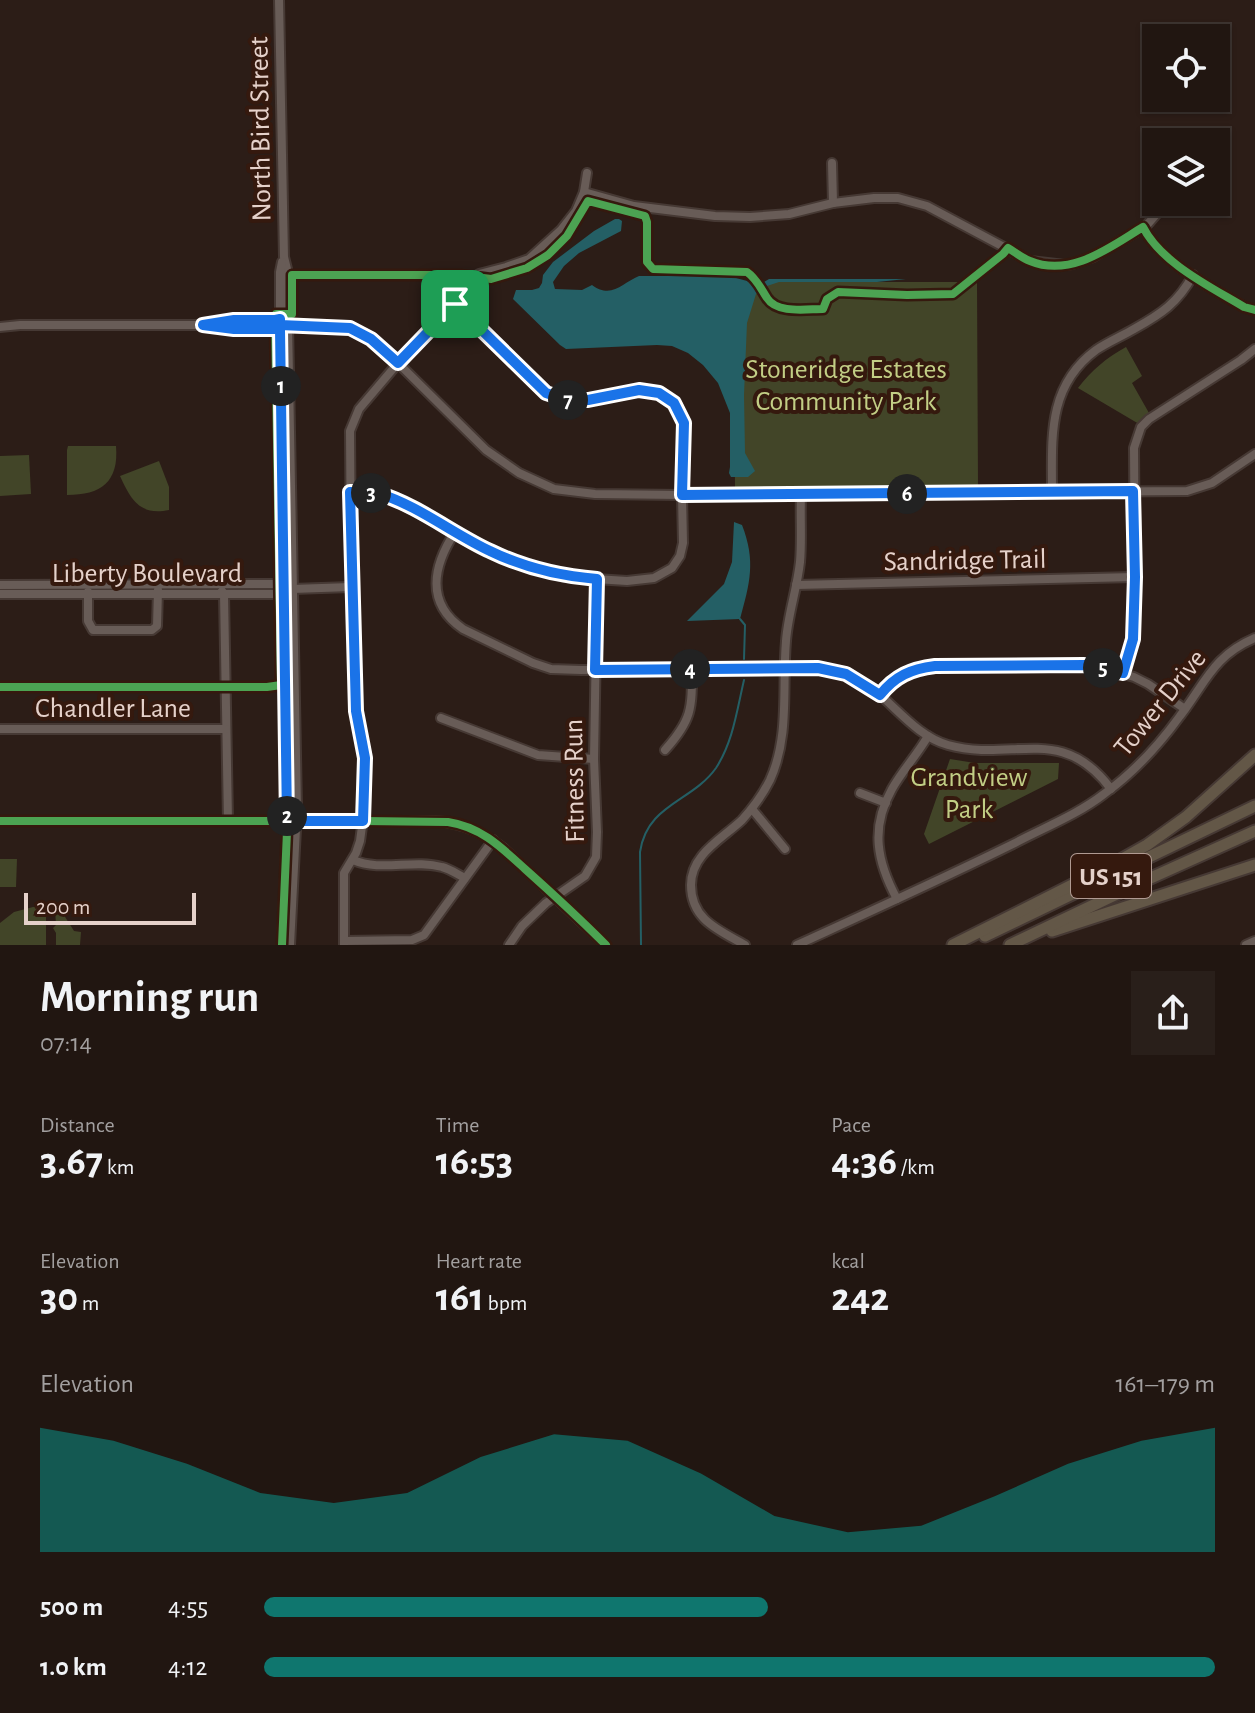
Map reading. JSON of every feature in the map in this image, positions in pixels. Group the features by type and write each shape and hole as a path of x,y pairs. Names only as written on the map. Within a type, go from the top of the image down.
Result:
{"highway":[{"path":"953,945 1147,845 1186,817 1255,755"},
{"name":"US 151","path":"967,945 1255,806"},
{"name":"US 151","path":"1010,945 1255,831"},
{"path":"1018,945 1054,930 1255,865"}],"street":[{"name":"North Bird Street","path":"279,0 284,257 280,272 292,821 290,945"},
{"path":"832,163 833,203"},
{"path":"493,840 424,935 412,940 344,943 344,873 360,841 365,758 356,711 350,431 359,409 455,304 467,283 479,274 529,259 561,230 576,211 584,192 587,173"},
{"path":"584,192 634,206 750,217 789,214 833,203 898,198 927,206 1030,261 1054,265 1072,264 1093,257 1151,222 1156,216"},
{"path":"1143,227 1153,243 1180,268 1244,307 1255,310"},
{"path":"1052,492 1054,416 1060,396 1075,372 1096,351 1163,313 1174,303 1193,275"},
{"path":"350,492 380,494 489,551 564,577 627,581 654,578 672,568 680,556 683,543 684,423 674,403 659,393 639,390 588,400 567,400 546,393 455,304"},
{"path":"0,325 203,325 234,320 275,320 282,324 350,328 371,339 486,450 519,473 554,489 595,494 1187,491 1212,483 1255,454"},
{"path":"1123,673 1133,639 1134,448 1144,424 1155,413 1255,349"},
{"path":"745,945 703,919 694,904 691,887 697,862 752,809 764,792 782,743 787,628 800,560 801,495"},
{"path":"455,532 443,551 437,571 437,590 442,607 453,623 526,661 544,667 595,670 831,670 857,679 928,736 946,744 981,750 1060,750 1087,763 1111,789"},
{"name":"Sandridge Trail","path":"796,585 1135,577"},
{"name":"Fitness Run","path":"509,945 522,926 585,876 596,857 597,579"},
{"name":"Liberty Boulevard","path":"0,585 88,590"},
{"path":"219,585 224,594 228,821"},
{"name":"Liberty Boulevard","path":"158,590 219,585 351,587"},
{"name":"Liberty Boulevard","path":"0,594 158,590 283,594 288,586"},
{"path":"88,590 88,621 93,630 155,629 158,590"},
{"name":"North Bird Street","path":"282,945 292,821 283,594"},
{"name":"Tower Drive","path":"797,945 982,859 1077,811 1111,789 1149,753 1217,663 1238,646 1255,638"},
{"path":"880,695 902,674 935,666 1084,665 1123,673 1148,684 1185,709"},
{"path":"665,750 683,729 687,718 692,695 692,669"},
{"path":"441,718 538,755 594,759"},
{"name":"Chandler Lane","path":"0,729 226,729"},
{"path":"897,899 879,854 880,821 892,789 928,736"},
{"path":"860,793 886,803"},
{"path":"752,809 785,849"},
{"path":"0,821 436,821 459,824 493,840 606,945"},
{"path":"353,860 371,866 434,865 465,878"},
{"path":"695,926 703,919"},
{"path":"1246,945 1255,941"}],"green space":[{"name":"Stoneridge Estates Community Park","path":"630,282 977,282 978,486 735,489 734,340"},
{"path":"1126,347 1142,376 1132,383 1149,413 1139,424 1078,388 1100,365"},
{"path":"68,446 116,446 114,469 105,484 89,492 67,495"},
{"path":"29,455 31,494 0,496 0,456"},
{"path":"159,461 169,487 169,510 151,511 133,499 120,476"},
{"name":"Grandview Park","path":"950,759 975,763 1059,763 1058,779 929,844 924,834"},
{"path":"0,859 17,859 16,887 0,887"},
{"path":"33,907 46,908 46,945 0,945 0,923 14,912"},
{"path":"55,909 60,909 74,931 81,932 80,945 56,945 53,928 56,925"}],"water":[{"path":"615,219 622,221 621,231 579,253 564,266 553,282 555,289 582,290 592,285 606,291 639,276 729,276 747,281 754,288 769,279 906,279 779,282 756,294 747,323 744,395 745,453 755,471 748,477 731,477 730,413 718,383 703,365 672,346 566,349 513,299 516,290 539,288 543,275 553,262"},
{"path":"734,522 742,525 750,561 749,583 740,619 687,621 724,584 732,562"}],"waterway":[{"path":"740,619 745,625 744,659"},
{"path":"641,945 640,852 644,836 661,813 695,789 716,768 730,737 744,680"}],"cycle path":[{"path":"0,687 281,685 275,320 276,314 292,314 292,275 460,275 491,279 527,268 548,255 567,236 588,201 645,216 647,262 653,269 747,272 772,303 785,309 823,309 827,299 838,292 953,294 1008,248 1030,261 1060,266 1090,258 1143,227 1151,240 1174,263 1244,307 1255,310"},
{"path":"282,945 288,809 285,672"},
{"path":"0,821 287,821"},
{"path":"363,821 448,822 481,833 507,853 606,945"}],"route":[{"path":"455,304 546,393 567,400 588,400 639,390 659,393 674,403 684,423 682,495 1133,491 1133,639 1123,673 1084,665 935,666 902,674 880,695 846,674 818,668 595,670 597,579 564,577 519,563 489,551 380,494 350,492 356,711 365,758 363,821 287,821 280,329 203,325 234,320 280,319 280,325 350,328 371,339 398,363 455,304"}]}
